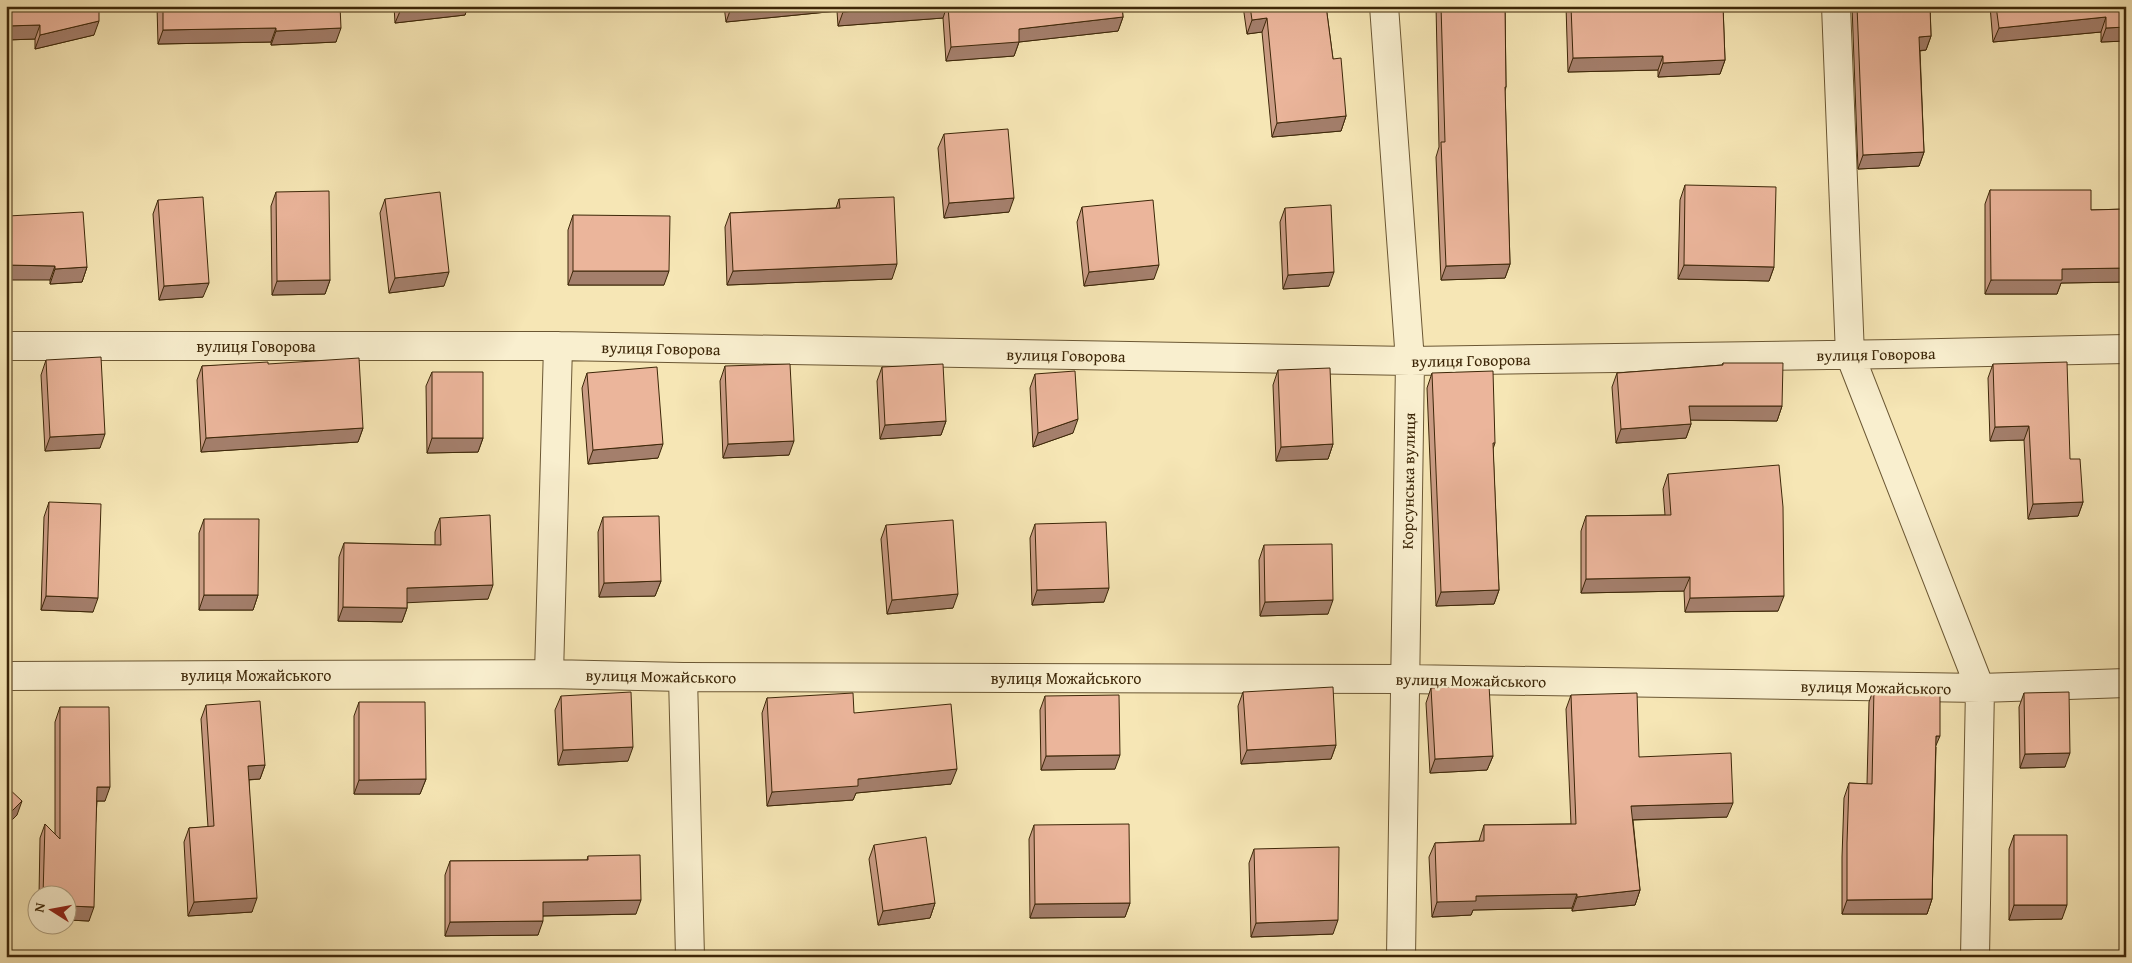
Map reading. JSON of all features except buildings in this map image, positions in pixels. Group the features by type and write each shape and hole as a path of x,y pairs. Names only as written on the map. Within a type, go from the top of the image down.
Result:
{"street":[{"name":"Корсунська вулиця","path":"1384,6 1410,360 1401,957"},
{"path":"1836,6 1850,355 1980,688 1976,957"},
{"name":"вулиця Говорова","path":"6,346 558,346 1410,360 1850,355 2126,349"},
{"path":"549,674 558,346"},
{"name":"вулиця Можайського","path":"6,676 549,674 683,677 1405,679 1980,688 2126,683"},
{"path":"683,677 690,957"}]}
